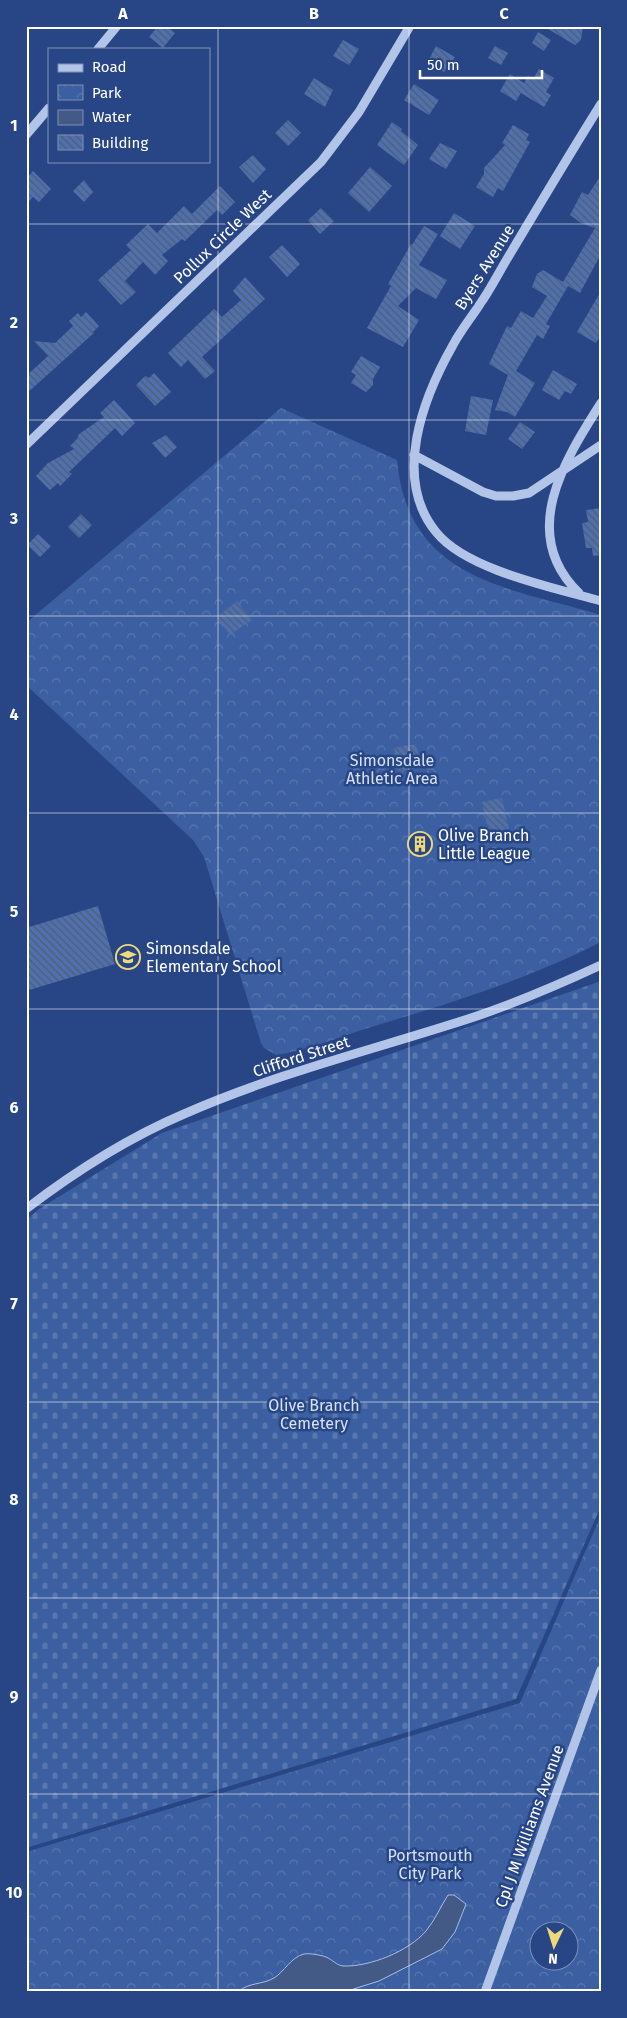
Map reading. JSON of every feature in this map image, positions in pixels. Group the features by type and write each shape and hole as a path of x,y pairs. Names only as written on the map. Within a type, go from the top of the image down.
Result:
{"street":[{"path":"99,48 117,26"},
{"name":"Pollux Circle West","path":"26,445 321,162 359,112 410,26"},
{"name":"Byers Avenue","path":"601,104 480,304 453,345 440,370 427,402 414,455 413,473 415,488 423,514 436,533 453,549 478,562 517,577 601,601"},
{"path":"26,134 48,109"},
{"path":"580,595 562,573 554,556 550,538 551,501 563,470 601,403"},
{"path":"414,455 460,479 470,487 496,496 513,496 529,493 601,444"},
{"name":"Clifford Street","path":"26,1210 99,1160 184,1114 257,1085 471,1018 540,993 601,965"},
{"name":"Cpl J M Williams Avenue","path":"485,1992 601,1670"}],"green space":[{"name":"Simonsdale Athletic Area","path":"281,408 397,460 405,500 420,531 442,554 468,572 531,596 601,615 601,942 516,980 311,1047 276,1055 264,1048 261,1043 204,857 193,840 26,685 26,623"},
{"name":"Olive Branch Cemetery","path":"601,981 601,1506 516,1699 26,1848 26,1220 39,1209 162,1133"},
{"name":"Portsmouth City Park","path":"601,1515 601,1992 26,1992 26,1852 520,1703"}],"water":[{"path":"448,1895 454,1895 466,1904 455,1932 442,1949 379,1981 344,1992 238,1992 274,1978 291,1961 304,1954 324,1956 338,1965 354,1966 377,1961 399,1951 410,1945 426,1931"}],"building":[{"path":"158,26 166,26 175,33 163,48 149,37"},
{"path":"543,26 583,26 581,40 575,45"},
{"path":"538,32 551,40 544,51 532,43"},
{"path":"343,40 359,49 349,65 333,56"},
{"path":"436,46 455,57 444,72 427,63"},
{"path":"495,46 508,53 501,65 488,58"},
{"path":"539,69 554,78 546,92 551,95 544,107 521,93 516,101 500,91 510,74 524,83 528,76 533,79"},
{"path":"314,78 333,90 325,107 304,94"},
{"path":"414,84 439,100 429,115 404,100"},
{"path":"288,120 301,133 288,146 275,133"},
{"path":"392,122 418,145 404,165 377,145"},
{"path":"513,125 529,134 526,140 530,142 503,191 498,188 493,197 476,187 484,174 484,168 505,145 502,143"},
{"path":"440,143 457,151 446,169 429,159"},
{"path":"253,155 266,169 253,183 239,167"},
{"path":"370,167 392,186 369,212 348,193"},
{"path":"33,171 51,189 39,202 33,197 26,204 26,179"},
{"path":"601,175 601,254 580,293 568,286 546,324 550,326 543,339 537,335 516,371 535,383 515,417 507,412 495,410 508,375 489,364 507,326 511,328 521,311 533,318 547,296 532,287 537,274 543,270 563,282 595,228 581,223 570,215 582,192 588,195"},
{"path":"84,180 93,192 84,202 73,191"},
{"path":"220,186 235,202 222,215 217,210 185,241 182,239 162,255 168,261 155,275 143,262 125,281 136,292 121,305 98,280 131,250 126,245 148,224 157,233 184,206 192,214"},
{"path":"321,208 334,221 320,234 308,220"},
{"path":"454,213 475,226 460,249 440,236"},
{"path":"424,226 438,234 419,265 447,280 436,299 416,288 398,306 419,320 403,347 367,328 391,286 388,284 411,244"},
{"path":"282,245 300,264 287,277 269,257"},
{"path":"245,277 265,299 202,357 215,371 205,379 188,360 181,367 168,353 214,309 222,317 241,300 233,291"},
{"path":"601,291 601,335 596,343 577,332"},
{"path":"86,312 99,326 94,333 26,394 26,376 48,356 34,341 55,343 73,326 69,321 78,313 81,317"},
{"path":"361,356 380,367 373,379 373,385 366,392 351,383 356,375 351,372"},
{"path":"553,370 577,384 571,394 565,391 559,400 542,390"},
{"path":"154,373 171,392 155,406 136,385 145,376 149,378"},
{"path":"471,396 493,400 486,435 465,431"},
{"path":"114,400 135,423 122,436 115,428 69,472 72,474 60,486 58,483 50,490 36,476 48,463 74,449 70,446 79,434 104,417 100,413"},
{"path":"520,422 535,432 522,449 508,439"},
{"path":"166,435 177,447 165,458 152,443"},
{"path":"601,508 601,555 593,556 592,548 586,548 582,523 588,522 586,510"},
{"path":"81,514 92,525 79,538 68,527"},
{"path":"38,534 51,546 40,557 27,545"},
{"path":"237,601 252,620 230,635 217,617"},
{"path":"416,744 421,766 399,771 394,748"},
{"path":"502,798 511,838 491,842 482,802"},
{"path":"98,906 115,964 26,991 26,928"}],"place":[{"name":"Olive Branch Little League","path":"420,844"},
{"name":"Simonsdale Elementary School","path":"128,957"}]}
